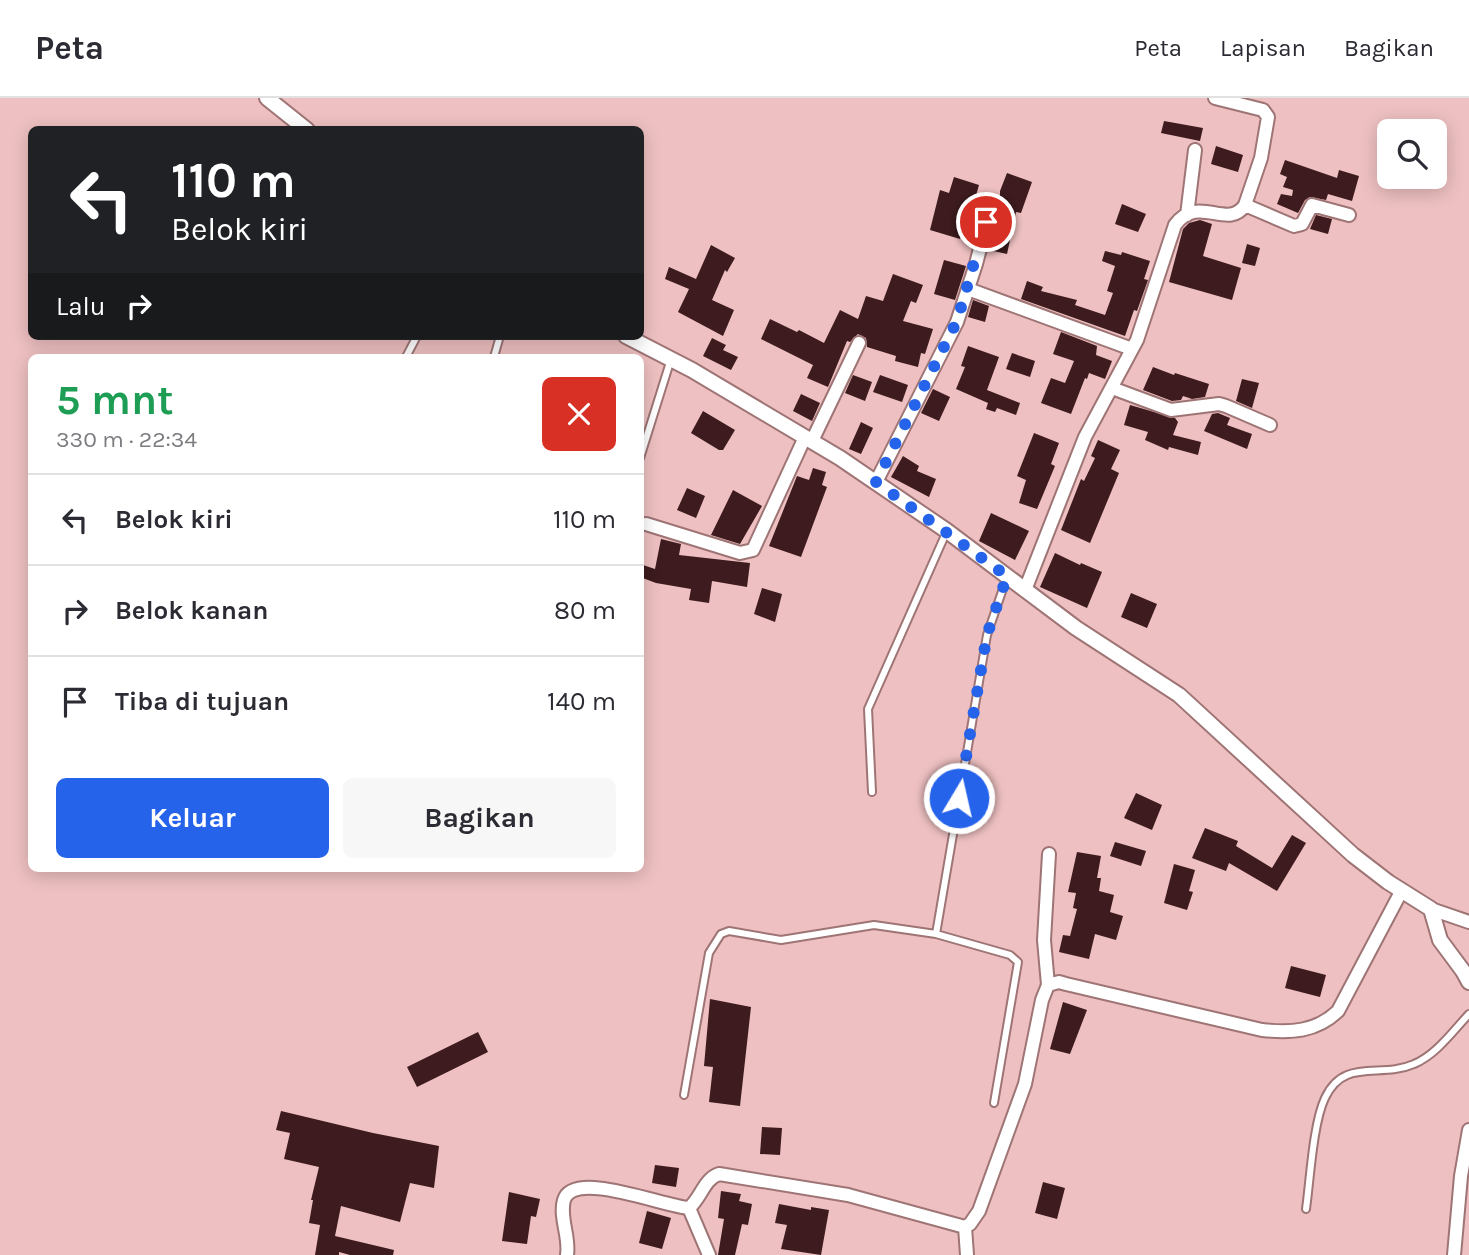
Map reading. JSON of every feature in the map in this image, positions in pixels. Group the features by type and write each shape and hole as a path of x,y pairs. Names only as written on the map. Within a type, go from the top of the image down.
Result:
{"street":[{"path":"267,98 301,126"},
{"path":"1025,590 1085,437 1143,324 1175,225 1187,215 1203,211 1233,216 1241,212 1245,205 1261,158 1269,124 1268,117 1264,110 1214,98"},
{"path":"1187,215 1195,150"},
{"path":"876,482 957,321 992,202"},
{"path":"1245,205 1294,226 1302,224 1312,205 1349,215"},
{"path":"968,289 1132,349"},
{"path":"634,340 808,439 947,531 1076,628 1179,695 1353,855 1431,909 1469,922"},
{"path":"646,524 740,553 753,550 859,343"},
{"path":"1112,388 1171,410 1226,405 1270,425"},
{"path":"965,1227 975,1219 979,1211 1025,1084 1042,1000 1048,985 1044,940 1049,854"},
{"path":"1048,985 1059,982 1262,1030 1295,1032 1311,1029 1327,1021 1338,1011 1402,890"},
{"path":"1431,909 1440,940 1464,971 1469,982"},
{"path":"1454,1255 1461,1176 1469,1130"},
{"path":"689,1208 710,1178 719,1174 848,1195 965,1227"},
{"path":"567,1255 563,1206 571,1190 587,1187 603,1189 689,1208"},
{"path":"689,1208 709,1255"},
{"path":"965,1227 967,1255"}],"lane":[{"path":"644,445 671,359"},
{"path":"872,792 868,709 947,531"},
{"path":"936,934 987,635 1007,576"},
{"path":"684,1095 709,953 720,934 729,931 781,940 874,925 936,934 1010,955 1018,962 994,1103"},
{"path":"1306,1209 1324,1099 1335,1083 1346,1074 1398,1070 1417,1063 1444,1042 1469,1014"}],"building":[{"path":"1164,121 1203,128 1200,141 1161,133"},
{"path":"1216,146 1243,155 1238,172 1211,164"},
{"path":"1285,160 1337,178 1339,170 1359,176 1352,201 1328,194 1326,200 1310,197 1305,200 1298,213 1277,204 1281,194 1292,196 1293,190 1283,187 1287,177 1280,174"},
{"path":"1007,173 1032,182 1021,213 1016,212 1007,254 989,250 1000,204 1000,191"},
{"path":"954,177 979,185 975,199 972,198 960,239 930,230 940,190 949,193"},
{"path":"1122,204 1146,214 1138,232 1115,224"},
{"path":"1316,215 1332,219 1328,234 1310,229"},
{"path":"1200,220 1212,224 1203,256 1241,268 1232,300 1169,282 1183,229 1189,223"},
{"path":"1247,244 1260,248 1255,266 1242,263"},
{"path":"711,245 735,258 727,272 725,270 712,300 734,310 723,336 678,312 689,289 665,279 669,267 696,279"},
{"path":"1105,251 1121,255 1122,252 1150,261 1144,279 1148,280 1125,336 1021,299 1027,281 1043,287 1041,291 1077,300 1075,305 1105,315 1113,293 1107,291 1115,266 1102,261"},
{"path":"944,260 966,266 955,300 934,294"},
{"path":"893,274 923,285 916,303 911,301 903,321 933,329 925,354 921,353 918,367 895,361 896,356 867,347 866,338 858,334 850,342 847,341 828,387 807,378 813,365 761,339 770,319 824,343 840,310 858,319 866,296 883,301"},
{"path":"973,300 989,306 985,322 968,317"},
{"path":"1061,332 1097,346 1096,355 1112,361 1105,379 1089,373 1087,379 1085,378 1071,414 1041,403 1051,378 1065,383 1074,361 1053,354"},
{"path":"712,338 726,345 723,350 738,357 731,370 703,356"},
{"path":"968,346 999,357 987,390 1020,403 1016,415 997,408 995,412 986,409 988,403 956,389 965,367 961,366"},
{"path":"1012,353 1035,361 1030,377 1006,369"},
{"path":"1153,367 1209,384 1205,397 1192,399 1183,396 1181,400 1172,401 1143,390"},
{"path":"853,375 872,382 865,401 845,393"},
{"path":"880,375 908,385 902,402 873,392"},
{"path":"1242,379 1259,383 1252,408 1236,401"},
{"path":"933,389 950,397 939,421 921,413"},
{"path":"801,394 820,403 812,421 793,411"},
{"path":"1130,405 1175,418 1178,422 1173,435 1201,442 1198,455 1169,447 1168,450 1145,440 1148,432 1124,425"},
{"path":"703,411 735,430 723,450 691,433"},
{"path":"1218,413 1230,418 1227,425 1252,434 1247,449 1204,431 1212,414"},
{"path":"861,422 873,428 861,454 849,449"},
{"path":"1034,433 1059,443 1051,464 1055,466 1037,509 1019,503 1026,480 1017,476"},
{"path":"1098,440 1120,450 1111,469 1119,473 1090,543 1061,530 1081,479 1084,481 1095,458 1091,456"},
{"path":"903,456 919,466 917,471 936,479 929,497 891,477"},
{"path":"813,468 826,472 822,485 827,487 801,557 769,546 797,476 809,480"},
{"path":"687,488 705,496 696,518 677,510"},
{"path":"733,490 762,506 740,544 711,535"},
{"path":"991,513 1029,531 1015,560 979,541"},
{"path":"661,539 681,544 679,555 750,563 747,587 712,581 709,603 689,600 691,589 644,578 644,565 655,569"},
{"path":"1055,553 1102,572 1087,608 1040,587"},
{"path":"762,588 782,594 775,622 754,614"},
{"path":"1131,593 1157,604 1147,628 1121,617"},
{"path":"1136,793 1162,805 1152,830 1124,818"},
{"path":"1205,828 1238,841 1236,846 1272,868 1292,835 1306,843 1277,891 1229,863 1226,871 1192,858"},
{"path":"1115,842 1146,851 1141,866 1110,856"},
{"path":"1077,852 1101,856 1097,878 1101,878 1099,891 1114,895 1110,912 1123,916 1116,940 1095,934 1089,959 1059,952 1063,935 1070,936 1077,909 1073,908 1076,893 1068,892"},
{"path":"1174,864 1195,870 1189,891 1193,892 1187,910 1164,903"},
{"path":"1291,966 1326,975 1320,997 1285,988"},
{"path":"710,999 751,1007 740,1106 709,1102 713,1067 704,1066"},
{"path":"1063,1002 1087,1010 1070,1054 1050,1049"},
{"path":"478,1032 488,1052 417,1087 407,1067"},
{"path":"281,1111 439,1146 434,1188 410,1183 400,1222 341,1206 335,1236 394,1250 393,1255 350,1255 339,1252 339,1255 315,1255 320,1225 309,1223 319,1167 284,1159 290,1133 276,1130"},
{"path":"762,1127 782,1128 780,1155 760,1154"},
{"path":"655,1165 679,1168 676,1187 652,1183"},
{"path":"1043,1182 1065,1188 1057,1219 1035,1213"},
{"path":"721,1191 741,1194 739,1201 752,1204 748,1225 742,1224 735,1255 718,1255 724,1219 718,1218"},
{"path":"509,1192 540,1199 536,1217 531,1216 527,1244 502,1241"},
{"path":"779,1204 811,1210 811,1207 829,1210 821,1255 781,1249 787,1225 775,1223"},
{"path":"647,1211 671,1218 662,1249 639,1243"}],"route":[{"path":"959,798 987,635 1007,576 876,482 957,321 976,264 986,222"}]}
